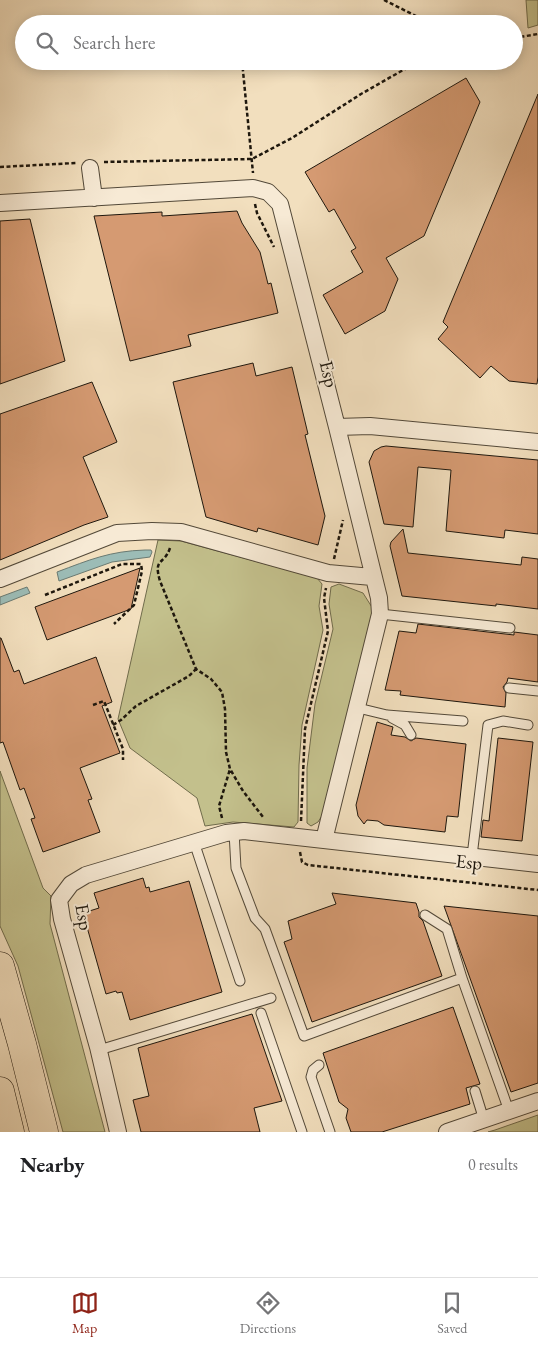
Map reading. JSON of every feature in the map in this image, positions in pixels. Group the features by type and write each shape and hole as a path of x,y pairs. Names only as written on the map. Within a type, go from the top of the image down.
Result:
{"highway":[{"path":"0,966 44,1132"},
{"path":"0,1091 10,1132"}],"street":[{"name":"Esp","path":"0,203 91,175 252,188 268,192 280,204 337,427 372,577 379,598 380,614 324,840"},
{"path":"337,427 370,426 538,442"},
{"path":"0,579 117,533 173,532 181,532 328,573 372,577"},
{"name":"Esp","path":"118,1132 99,1050 62,919 59,900 70,884 86,875 194,842 244,830 538,864"},
{"path":"447,1132 538,1101"}],"lane":[{"path":"380,614 510,628"},
{"path":"509,688 538,691"},
{"path":"358,708 387,715 463,721"},
{"path":"387,715 406,725 411,735"},
{"path":"472,856 488,725 503,721 528,724"},
{"path":"230,833 236,868 255,918 265,929 304,1036 462,978"},
{"path":"194,842 240,981"},
{"path":"425,915 447,929 462,978 509,1111"},
{"path":"99,1050 271,998"},
{"path":"260,1014 302,1132"},
{"path":"319,1065 313,1070 311,1076 330,1132"},
{"path":"475,1091 484,1120"}],"path":[{"path":"384,0 414,15"},
{"path":"523,36 538,34"},
{"path":"243,70 252,160 252,188 257,213 276,251"},
{"path":"0,167 91,175 252,160 292,138 361,94 403,70"},
{"name":"Esp","path":"344,515 334,563 328,573 324,598 328,631 305,729 300,859 308,864 538,890"},
{"path":"173,532 168,553 158,564 157,570 160,582 196,669 211,680 222,692 225,709 226,752 230,769 243,791 264,817 269,833"},
{"path":"45,595 122,564 140,564 142,571 134,605 114,624"},
{"path":"113,725 136,706 189,676 196,669"},
{"path":"92,705 104,701 123,749 123,760"},
{"path":"230,769 219,806 230,833"}],"shaded area":[{"path":"526,0 538,0 538,25 528,28"},
{"path":"158,540 181,541 317,578 322,584 319,606 323,630 302,725 298,822 294,827 233,822 205,826 197,798 130,748 118,719"},
{"path":"339,584 363,593 375,612 325,811 318,822 311,826 307,823 307,768 315,704 333,629 329,604 331,587"},
{"path":"0,771 43,888 51,896 50,924 105,1132 63,1132 18,966 0,926"},
{"path":"538,1115 538,1132 488,1132 495,1130"}],"water":[{"path":"151,550 150,557 112,562 59,581 57,572 79,564 110,554"},
{"path":"27,587 30,593 0,605 0,597"}],"building":[{"path":"466,78 480,102 424,236 386,258 398,279 385,311 345,334 323,295 363,272 351,251 356,248 334,209 329,212 305,172"},
{"path":"538,94 537,384 509,381 491,366 480,378 438,339 448,327 443,322"},
{"path":"237,211 242,223 260,252 268,284 271,283 278,313 188,335 191,346 130,361 94,216 162,212 162,216"},
{"path":"30,219 65,361 0,384 0,221"},
{"path":"253,363 256,376 292,367 308,434 305,435 325,516 318,545 258,528 257,532 206,517 173,382"},
{"path":"92,382 117,442 83,457 108,517 0,560 0,414"},
{"path":"386,446 538,460 538,534 505,530 504,538 446,531 451,470 418,467 413,527 384,524 369,462 374,451"},
{"path":"403,529 408,553 521,565 522,557 538,559 538,609 402,596 390,546 391,542"},
{"path":"140,568 131,609 47,640 35,607"},
{"path":"418,624 514,635 514,632 538,635 538,682 508,678 503,687 506,693 505,707 400,695 401,691 385,690 399,631 416,633"},
{"path":"0,638 14,672 19,670 24,684 96,657 112,702 102,706 120,753 80,768 92,799 88,800 100,832 43,852 31,819 35,818 24,788 20,790 3,742 0,743"},
{"path":"377,722 393,727 391,735 405,737 411,741 416,738 466,744 458,817 447,816 445,832 384,825 378,821 367,820 364,824 358,816 356,805"},
{"path":"498,738 533,742 522,841 481,837 483,820 489,821"},
{"path":"143,878 146,888 149,887 150,892 189,881 222,992 130,1020 122,992 117,993 116,991 106,994 83,913 99,908 94,893"},
{"path":"332,893 416,903 419,917 423,921 442,976 312,1022 284,942 292,939 288,921 336,904"},
{"path":"444,906 538,916 538,1083 511,1092"},
{"path":"453,1007 480,1084 466,1088 470,1104 382,1132 351,1132 346,1118 348,1109 339,1102 323,1053"},
{"path":"252,1014 282,1101 254,1108 260,1132 141,1132 133,1100 149,1096 138,1048"}]}
